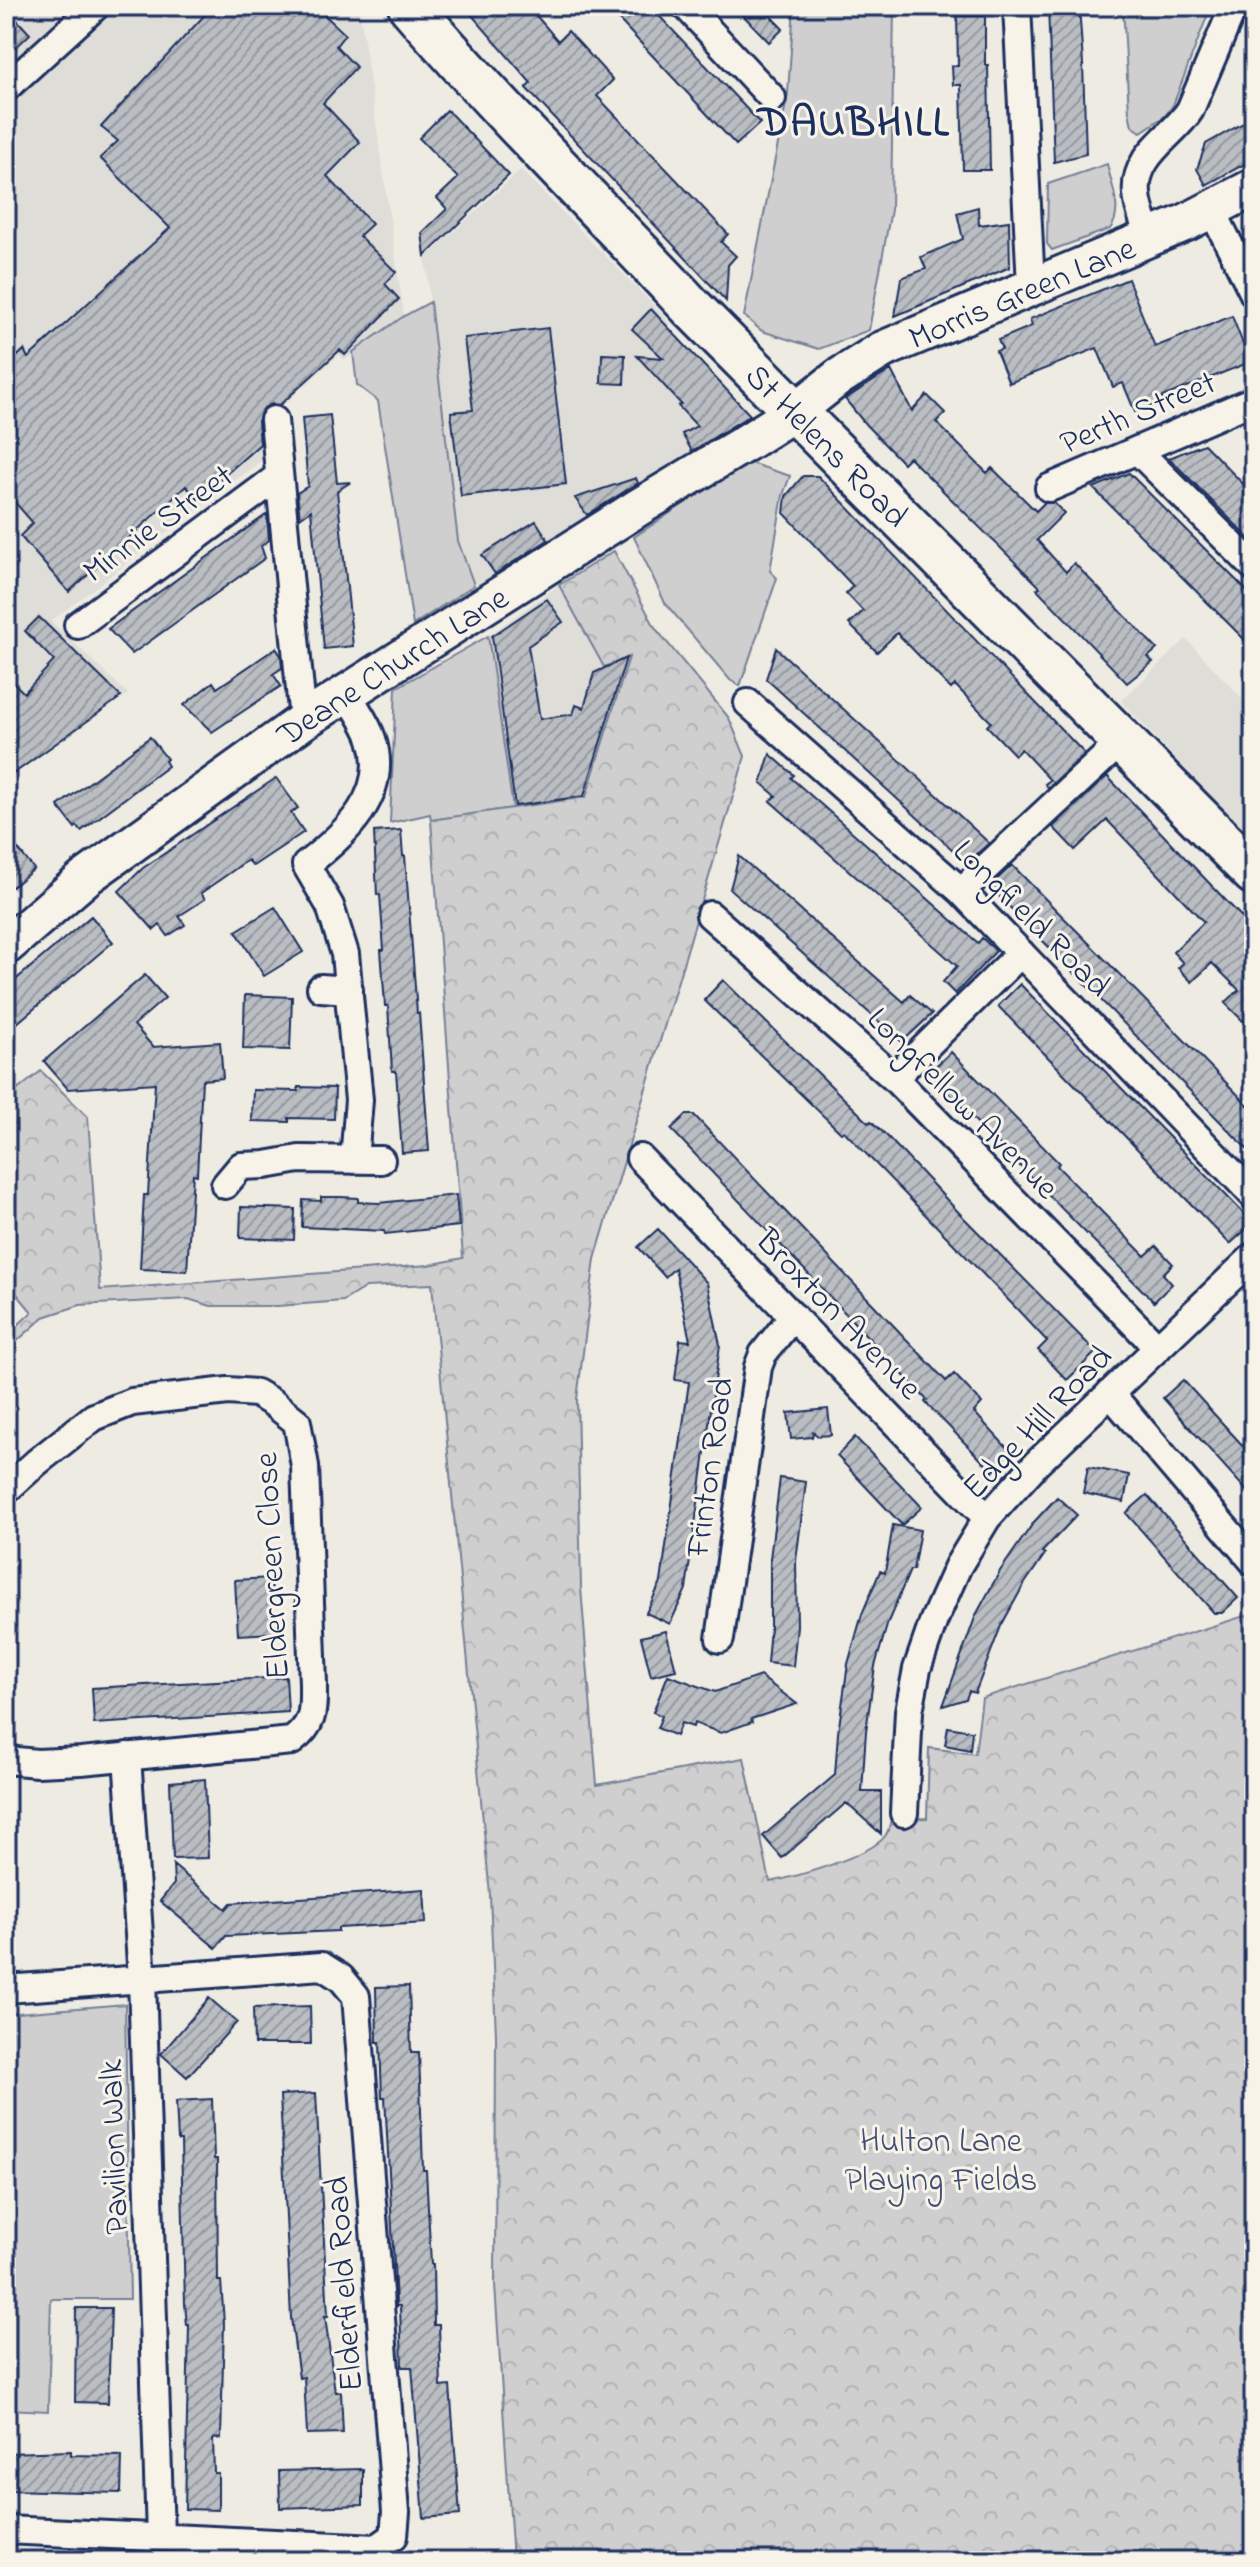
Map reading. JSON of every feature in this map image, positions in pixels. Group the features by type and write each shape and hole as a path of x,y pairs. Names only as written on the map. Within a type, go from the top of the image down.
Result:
{"main road":[{"name":"St Helens Road","path":"410,6 690,306 1254,873"}],"street":[{"path":"6,88 96,6"},
{"path":"686,6 772,98"},
{"path":"1017,6 1031,286"},
{"path":"1149,238 1137,197 1136,182 1142,164 1190,110 1234,6"},
{"name":"Morris Green Lane","path":"796,411 839,377 882,350 1149,238 1254,187"},
{"path":"1212,210 1254,294"},
{"name":"Perth Street","path":"1049,488 1254,400"},
{"name":"Deane Church Lane","path":"6,946 85,878 303,721 796,411"},
{"path":"274,420 303,721"},
{"path":"1137,450 1254,567"},
{"name":"Minnie Street","path":"78,625 279,476"},
{"path":"348,694 371,737 375,771 371,790 354,823 306,865 330,906 345,954 359,1100 354,1160"},
{"name":"Longfield Road","path":"748,703 961,891 1254,1196"},
{"path":"961,891 1123,740"},
{"name":"Longfellow Avenue","path":"710,915 894,1078 1158,1348"},
{"path":"894,1078 1021,953"},
{"path":"321,988 349,990"},
{"name":"Broxton Avenue","path":"640,1158 987,1518"},
{"path":"231,1166 265,1165 299,1159 381,1160"},
{"name":"Edge Hill Road","path":"904,1813 909,1711 917,1669 958,1566 987,1518 1036,1464 1254,1256"},
{"name":"Frinton Road","path":"720,1639 758,1367 763,1354 793,1316"},
{"name":"Eldergreen Close","path":"6,1490 94,1417 132,1402 228,1391 256,1393 273,1403 297,1422 305,1466 313,1712 307,1729 292,1741 37,1763 6,1760"},
{"path":"1110,1393 1254,1562"},
{"name":"Pavilion Walk","path":"127,1756 142,1979 160,2536"},
{"name":"Elderfield Road","path":"6,1989 322,1966 341,1978 356,1996 396,2512 394,2536 377,2548 6,2530"}],"shaded area":[{"path":"6,6 359,6 404,316 345,360 339,354 283,405 269,411 270,454 51,621 128,694 6,780"},
{"path":"521,170 665,317 676,336 749,414 749,418 618,498 619,484 576,497 588,516 474,585 458,541 425,258"},
{"path":"559,585 604,667 629,655 586,797 513,808 488,636"},
{"path":"1186,639 1254,711 1254,841 1121,701"}],"green space":[{"path":"794,6 894,6 891,210 869,330 819,349 762,331 744,316 788,93"},
{"path":"1123,6 1211,6 1173,105 1165,116 1141,132 1132,126 1129,112"},
{"path":"1107,164 1116,206 1110,229 1052,250 1047,244 1048,184"},
{"path":"430,302 458,541 474,585 413,625 378,401 357,385 353,352 404,316"},
{"path":"747,462 790,476 783,495 770,571 777,578 740,686 730,680 665,603 634,537"},
{"name":"Hulton Lane Playing Fields","path":"614,551 656,629 729,718 745,756 595,1259 577,1399 581,1588 597,1785 744,1758 770,1882 797,1876 832,1865 877,1844 886,1834 891,1819 927,1818 929,1748 975,1754 982,1698 1254,1613 1254,2561 513,2561 495,2285 496,2036 490,1895 432,1284 366,1287 343,1301 278,1306 211,1306 188,1299 80,1305 44,1317 6,1351 6,1336 32,1312 6,1281 6,1099 41,1071 88,1117 100,1290 429,1265 463,1258 431,820 586,797 629,657 604,667 559,585"},
{"path":"488,636 513,808 431,820 430,814 390,823 396,688"},
{"path":"125,2004 130,2299 51,2299 48,2411 6,2409 6,2014"}],"building":[{"path":"213,6 315,6 345,34 336,46 356,67 323,103 360,142 327,176 372,224 359,236 396,272 385,284 399,299 345,355 340,350 280,405 272,404 264,408 258,421 260,444 198,499 186,486 69,592 20,536 33,523 6,492 6,367 24,350 28,358 170,228 100,158 118,141 101,127"},
{"path":"464,6 528,6 558,41 568,31 613,80 597,96 728,234 721,242 736,256 728,265 726,301 526,88 531,83"},
{"path":"606,6 650,6 760,123 736,145"},
{"path":"734,6 761,6 783,29 769,42"},
{"path":"1048,6 1079,6 1083,64 1086,154 1054,162"},
{"path":"6,8 30,34 6,57"},
{"path":"957,16 985,16 990,170 963,170 961,85 953,85 952,66 958,66"},
{"path":"447,110 509,175 425,256 422,233 447,209 437,198 458,178 419,138"},
{"path":"1254,117 1254,159 1206,185 1197,169 1206,144"},
{"path":"978,207 979,225 1009,221 1010,267 895,316 901,278 926,269 921,257 963,239 957,213"},
{"path":"1128,279 1155,347 1232,316 1250,362 1162,397 1163,401 1135,412 1123,383 1113,387 1097,348 1009,383 996,351 1002,349 998,340 1032,326 1030,319"},
{"path":"651,309 750,415 692,451 682,434 697,426 637,356 663,358 632,329"},
{"path":"548,328 566,484 461,496 451,412 473,410 464,338"},
{"path":"602,354 625,355 624,384 601,383"},
{"path":"891,370 912,411 927,395 945,413 936,422 987,473 992,468 1036,511 1044,503 1054,503 1064,513 1037,540 1066,572 1074,563 1157,649 1148,657 1153,662 1127,683 1037,589 1040,587 909,457 903,463 866,425 845,399"},
{"path":"330,415 337,483 351,482 337,491 353,646 324,649 311,510 300,518 297,493 308,486 302,418"},
{"path":"1204,444 1254,495 1254,543 1169,458"},
{"path":"1129,473 1254,598 1254,649 1093,488"},
{"path":"803,476 818,476 1085,754 1048,788 1045,784 1050,780 1021,749 1015,755 987,726 991,722 955,685 951,689 897,633 877,652 849,624 863,611 846,593 853,586 784,513 786,496"},
{"path":"636,478 638,483 587,515 575,498"},
{"path":"267,514 269,540 261,546 265,558 132,654 108,629"},
{"path":"536,521 548,540 495,574 482,555"},
{"path":"547,599 563,622 528,646 540,719 573,714 576,705 584,708 594,673 626,658 584,796 515,806 492,636"},
{"path":"39,617 121,697 6,779 6,675 24,693 54,661 25,631"},
{"path":"276,648 281,656 282,668 273,674 281,686 212,732 184,705 213,682 217,688"},
{"path":"776,648 989,843 967,863 766,679"},
{"path":"150,737 167,759 168,766 81,831 77,826 75,828 58,806"},
{"path":"770,754 794,775 791,778 978,943 982,938 996,951 955,994 943,982 957,966 770,801 776,796 761,783"},
{"path":"1107,776 1254,930 1254,1032 1225,1003 1239,990 1212,963 1192,982 1178,968 1183,963 1173,952 1204,922 1107,820 1075,850 1053,827"},
{"path":"276,778 298,808 291,813 304,832 253,866 248,860 201,893 205,899 179,916 185,925 168,936 160,925 154,930 119,891 143,868"},
{"path":"401,830 429,1151 402,1153 396,1071 392,1071 388,1006 385,1006 381,950 384,950 374,832"},
{"path":"6,834 34,869 6,892"},
{"path":"739,856 904,1002 910,995 932,1014 902,1042 730,889"},
{"path":"1012,865 1254,1111 1254,1156 992,889 991,885"},
{"path":"275,907 303,952 264,976 236,931"},
{"path":"91,916 113,942 16,1024 6,1012 6,988"},
{"path":"145,975 165,998 134,1025 153,1047 220,1042 223,1078 202,1080 197,1175 193,1174 187,1271 140,1269 155,1083 68,1089 44,1061"},
{"path":"723,980 869,1123 871,1121 886,1135 1096,1352 1067,1380 1038,1350 1047,1341 1016,1308 844,1131 841,1133 704,1000"},
{"path":"1020,984 1253,1223 1230,1244 998,1006"},
{"path":"245,995 292,997 290,1050 243,1049"},
{"path":"951,1052 1145,1256 1156,1246 1173,1264 1163,1274 1172,1284 1154,1302 928,1073"},
{"path":"298,1087 335,1088 334,1119 252,1121 253,1090 298,1091"},
{"path":"686,1115 694,1115 946,1381 954,1374 982,1403 974,1412 1010,1451 993,1472 671,1129"},
{"path":"456,1195 459,1226 385,1234 384,1231 302,1227 303,1200 321,1201 321,1197 340,1197 378,1203"},
{"path":"241,1207 295,1209 294,1240 240,1238"},
{"path":"658,1229 707,1283 720,1345 686,1589 670,1624 646,1613 661,1582 689,1382 675,1380 680,1340 690,1341 675,1268 665,1277 638,1247"},
{"path":"1183,1380 1254,1458 1254,1499 1163,1398"},
{"path":"828,1409 831,1435 818,1436 813,1432 812,1437 791,1439 788,1413"},
{"path":"855,1437 922,1507 902,1525 837,1456"},
{"path":"1088,1467 1129,1475 1124,1502 1083,1493"},
{"path":"780,1478 806,1482 796,1561 797,1626 793,1666 767,1663 770,1559"},
{"path":"1147,1495 1238,1598 1222,1613 1214,1613 1126,1513"},
{"path":"1057,1497 1077,1515 1042,1552 1045,1554 1001,1626 975,1693 969,1691 966,1699 943,1706 976,1615 1000,1571 1034,1522"},
{"path":"893,1525 920,1530 913,1570 910,1570 888,1622 875,1666 866,1731 862,1792 881,1792 881,1834 846,1803 782,1858 763,1836 835,1775 848,1664 862,1614 880,1571 885,1573"},
{"path":"271,1578 274,1633 238,1635 235,1580"},
{"path":"666,1631 676,1670 651,1676 641,1637"},
{"path":"668,1675 715,1692 760,1676 797,1704 721,1733 694,1723 693,1727 681,1723 676,1736 657,1728 662,1716 653,1712"},
{"path":"286,1677 288,1712 94,1724 92,1688"},
{"path":"948,1727 972,1731 970,1750 945,1745"},
{"path":"205,1779 208,1858 173,1859 170,1782"},
{"path":"173,1865 226,1909 231,1903 424,1889 426,1923 226,1936 216,1948 160,1901 174,1884"},
{"path":"409,1986 411,2053 419,2053 423,2170 426,2170 433,2264 434,2325 439,2325 441,2387 450,2386 460,2515 424,2518 412,2367 402,2367 385,2097 382,2097 380,2042 377,2042 376,1987"},
{"path":"209,1998 237,2022 187,2077 161,2054"},
{"path":"310,2006 311,2044 254,2044 253,2008"},
{"path":"316,2093 328,2316 325,2316 335,2392 341,2392 343,2433 307,2434 304,2377 299,2378 291,2318 280,2095"},
{"path":"212,2099 214,2159 217,2159 218,2281 221,2281 224,2323 221,2438 213,2439 214,2473 218,2473 218,2510 185,2509 189,2325 185,2304 181,2141 178,2141 176,2101"},
{"path":"76,2308 111,2308 108,2403 75,2402"},
{"path":"71,2451 71,2455 122,2456 121,2493 6,2490 6,2453"},
{"path":"363,2469 363,2505 280,2508 279,2471"}],"district":[{"name":"DAUBHILL","path":"854,120"}]}
